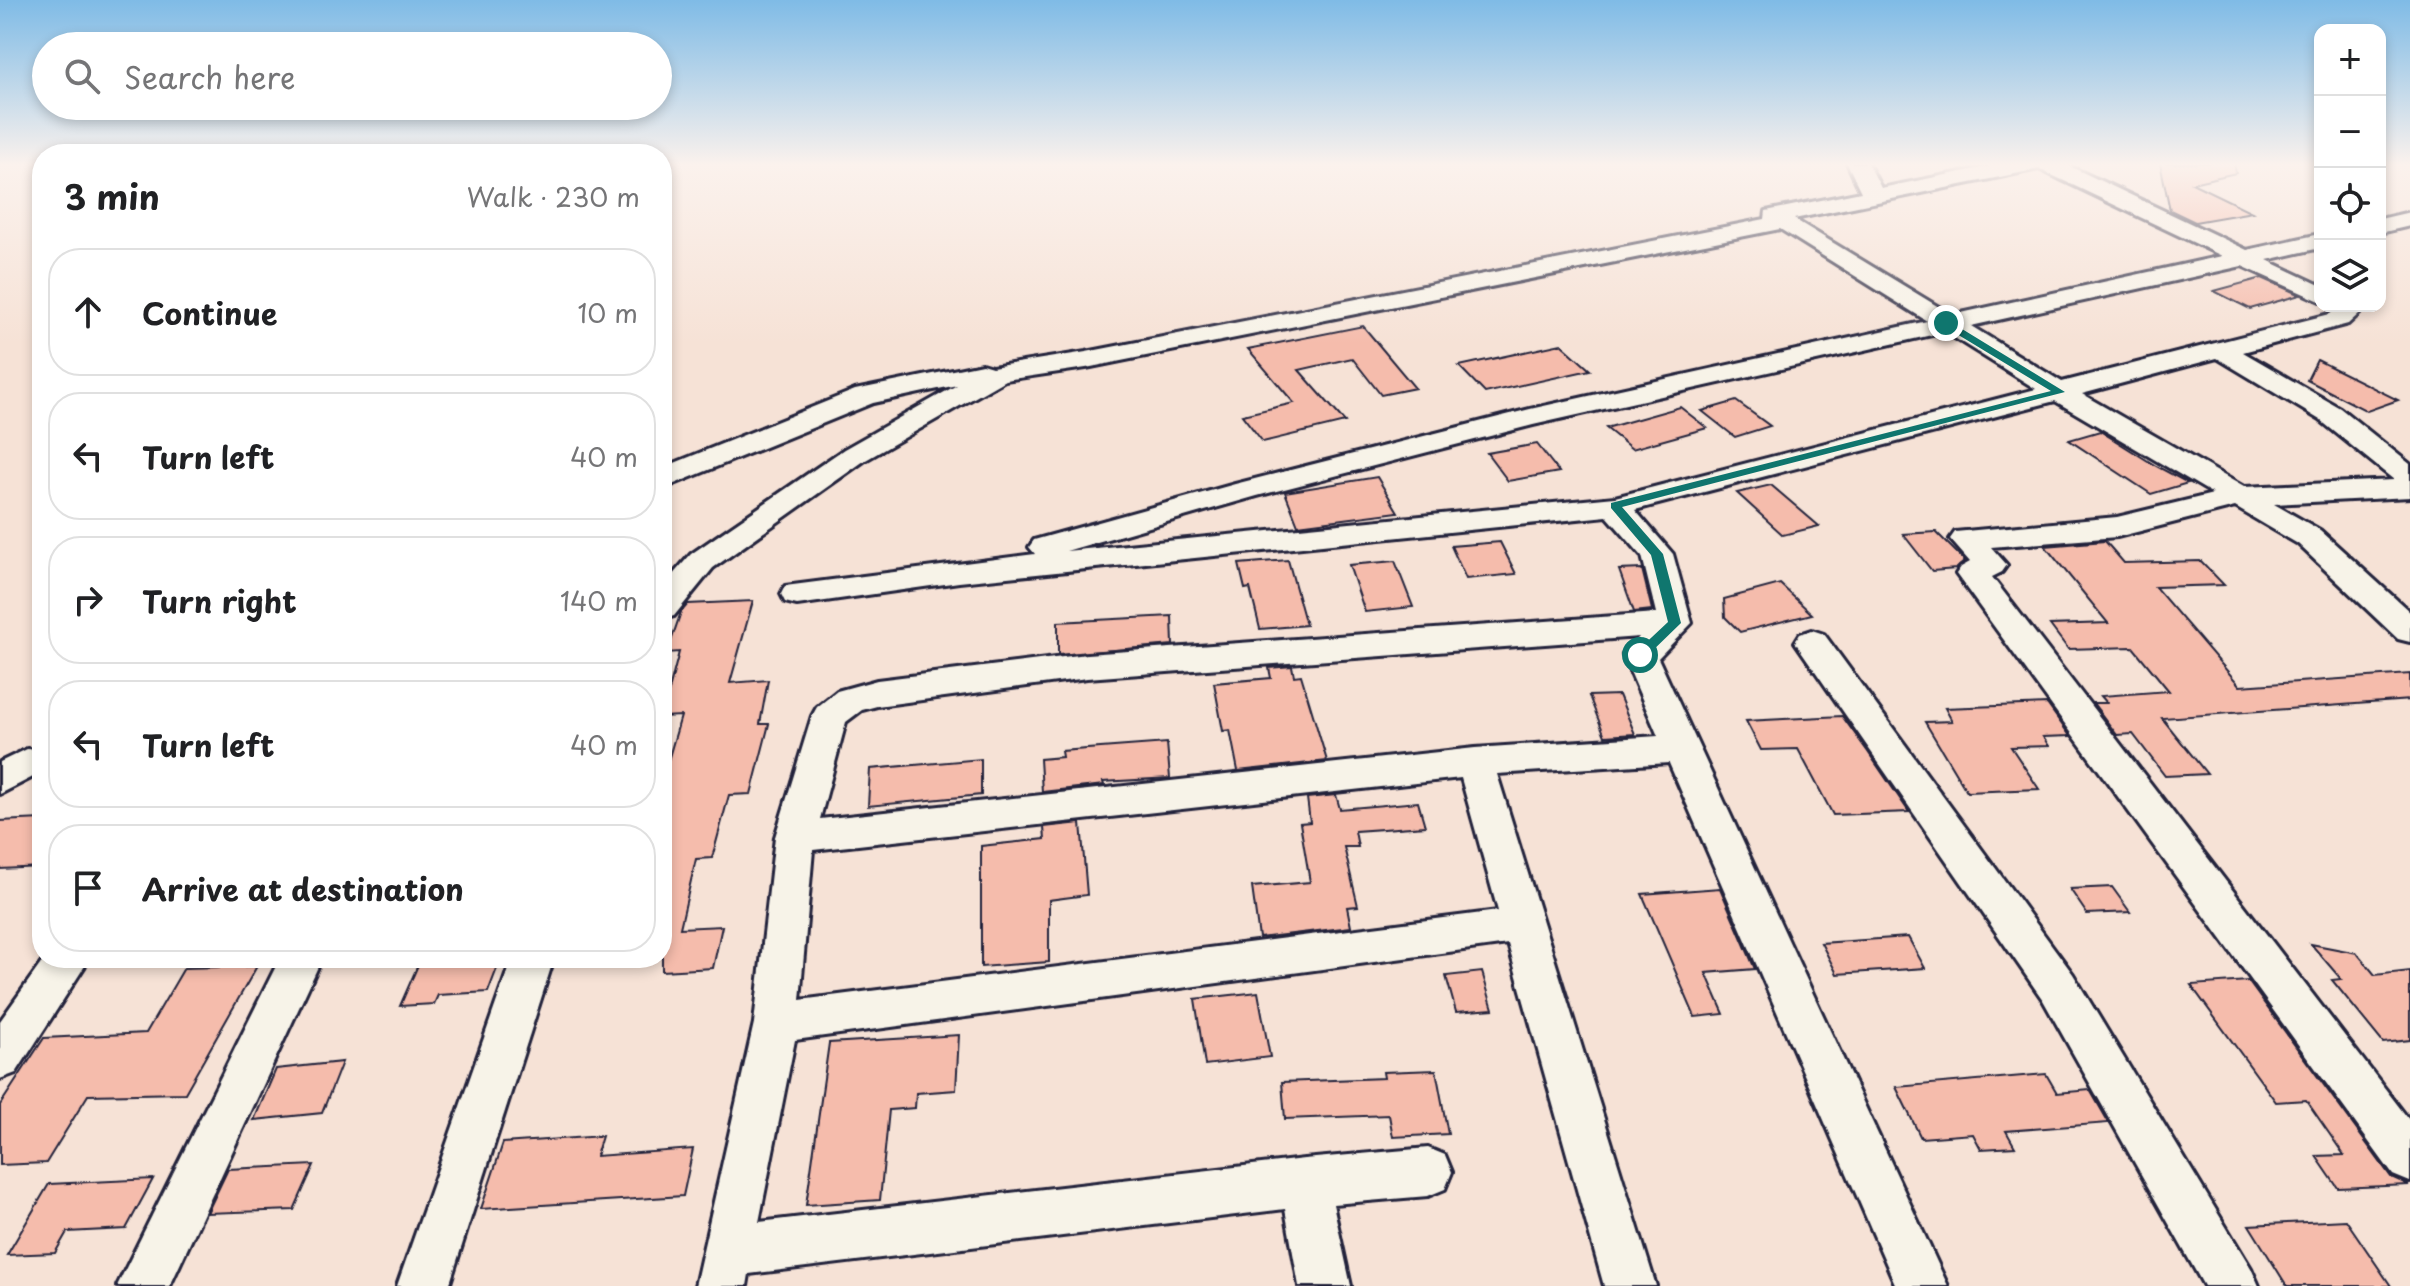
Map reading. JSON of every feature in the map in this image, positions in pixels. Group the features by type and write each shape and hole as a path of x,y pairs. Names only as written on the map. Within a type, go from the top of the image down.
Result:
{"street":[{"path":"672,474 865,396 976,371 998,373 1086,360 1758,223"},
{"path":"1784,223 2059,392 2309,537 2410,631"},
{"path":"2172,223 2314,291"},
{"path":"959,572 1246,490 1530,417 2314,242"},
{"path":"797,594 959,572 1615,506 2339,319 2347,312"},
{"path":"2220,349 2330,414 2410,478"},
{"path":"672,596 702,561 854,455 998,373"},
{"path":"2410,488 2243,496 2117,527 1966,539 1991,565 1972,574 2410,1159"},
{"path":"1615,506 1657,554 1675,623"},
{"path":"1675,623 1640,655 1922,1286"},
{"path":"1428,1172 1304,1183 724,1269 776,1023 795,837 830,716 850,700 877,693 1087,666 1675,623"},
{"path":"1812,642 2058,987 2233,1286"},
{"path":"795,837 1475,762 1683,748"},
{"path":"1475,762 1630,1286"},
{"path":"0,780 27,763 32,763"},
{"path":"776,1023 1523,925"},
{"path":"0,1058 62,968"},
{"path":"143,1286 296,968"},
{"path":"423,1286 530,968"},
{"path":"1304,1183 1325,1286"}],"building":[{"path":"2262,278 2300,295 2250,309 2214,291"},
{"path":"1363,326 1415,388 1381,395 1352,358 1299,370 1345,422 1263,442 1242,415 1294,403 1248,349"},
{"path":"1561,344 1590,370 1485,393 1459,366"},
{"path":"2317,360 2398,400 2367,411 2307,380"},
{"path":"1736,401 1770,426 1735,437 1702,411"},
{"path":"1680,407 1707,428 1632,449 1606,428"},
{"path":"2100,431 2188,483 2151,494 2069,440"},
{"path":"1537,444 1559,472 1508,481 1487,453"},
{"path":"1377,477 1398,512 1298,525 1285,492"},
{"path":"1771,485 1819,526 1783,535 1737,493"},
{"path":"1936,532 1965,561 1956,569 1932,571 1903,534"},
{"path":"2105,541 2124,563 2201,561 2224,585 2155,587 2240,686 2410,674 2410,700 2162,718 2207,774 2165,776 2133,734 2117,735 2093,703 2107,703 2101,696 2169,691 2133,647 2068,649 2050,625 2108,623 2045,546"},
{"path":"1500,542 1516,574 1466,579 1451,546"},
{"path":"1288,560 1306,625 1260,629 1250,588 1245,589 1239,564"},
{"path":"1395,561 1413,607 1365,612 1349,565"},
{"path":"1642,569 1652,610 1634,612 1619,570"},
{"path":"1780,584 1812,614 1740,632 1725,617 1724,599"},
{"path":"753,601 730,683 768,680 760,724 769,724 751,794 729,795 712,858 696,859 680,928 722,926 713,968 662,971 662,968 672,968 672,747 681,716 672,716 672,679 679,652 672,653 672,638 681,612 688,604"},
{"path":"1172,616 1173,645 1058,655 1058,622"},
{"path":"1292,666 1294,676 1301,675 1327,761 1238,771 1230,730 1223,731 1214,683 1271,678 1269,668"},
{"path":"1619,695 1635,734 1605,736 1589,696"},
{"path":"2047,704 2070,736 2043,737 2049,746 2011,747 2039,789 1967,792 1925,722 1952,721 1945,708"},
{"path":"1842,716 1909,812 1833,815 1798,749 1761,750 1746,721"},
{"path":"1167,743 1170,778 1103,782 1104,785 1042,792 1040,759 1062,757 1061,751"},
{"path":"981,759 981,795 868,806 870,769"},
{"path":"1336,795 1340,809 1418,802 1425,826 1355,831 1358,847 1344,847 1358,906 1347,907 1351,927 1259,938 1252,887 1310,882 1300,823 1310,822 1307,798"},
{"path":"32,819 32,867 0,869 0,821"},
{"path":"1081,823 1087,895 1049,900 1049,962 981,967 981,846 1045,839 1044,827"},
{"path":"2112,887 2130,912 2087,914 2070,889"},
{"path":"1720,888 1755,969 1706,973 1724,1014 1695,1017 1642,894"},
{"path":"1908,937 1925,968 1837,974 1821,943"},
{"path":"2311,944 2357,953 2375,975 2410,971 2410,1040 2383,1043 2332,980 2341,979"},
{"path":"184,968 256,968 185,1093 88,1095 46,1163 0,1165 0,1105 44,1038 146,1033"},
{"path":"417,968 497,968 488,992 438,995 434,1004 400,1006"},
{"path":"1482,972 1493,1009 1456,1012 1446,976"},
{"path":"2248,981 2391,1177 2409,1185 2338,1188 2316,1156 2344,1155 2306,1100 2276,1102 2191,985"},
{"path":"1258,992 1270,1057 1205,1065 1195,999"},
{"path":"959,1035 956,1090 916,1093 915,1108 889,1110 880,1200 806,1205 829,1043"},
{"path":"342,1062 322,1113 254,1120 276,1069"},
{"path":"1436,1070 1448,1134 1393,1137 1389,1115 1285,1119 1282,1082 1384,1078 1383,1072"},
{"path":"2046,1074 2057,1093 2090,1090 2109,1123 2006,1131 2015,1147 1981,1149 1973,1134 1921,1138 1896,1087"},
{"path":"602,1136 596,1156 693,1149 683,1196 481,1209 503,1143"},
{"path":"314,1165 294,1210 207,1213 228,1169"},
{"path":"153,1179 126,1229 67,1232 55,1253 7,1255 49,1184"},
{"path":"2346,1220 2391,1286 2287,1286 2249,1225"}],"route":[{"path":"1640,655 1675,623 1657,554 1615,506 2059,392 1946,323"}]}
